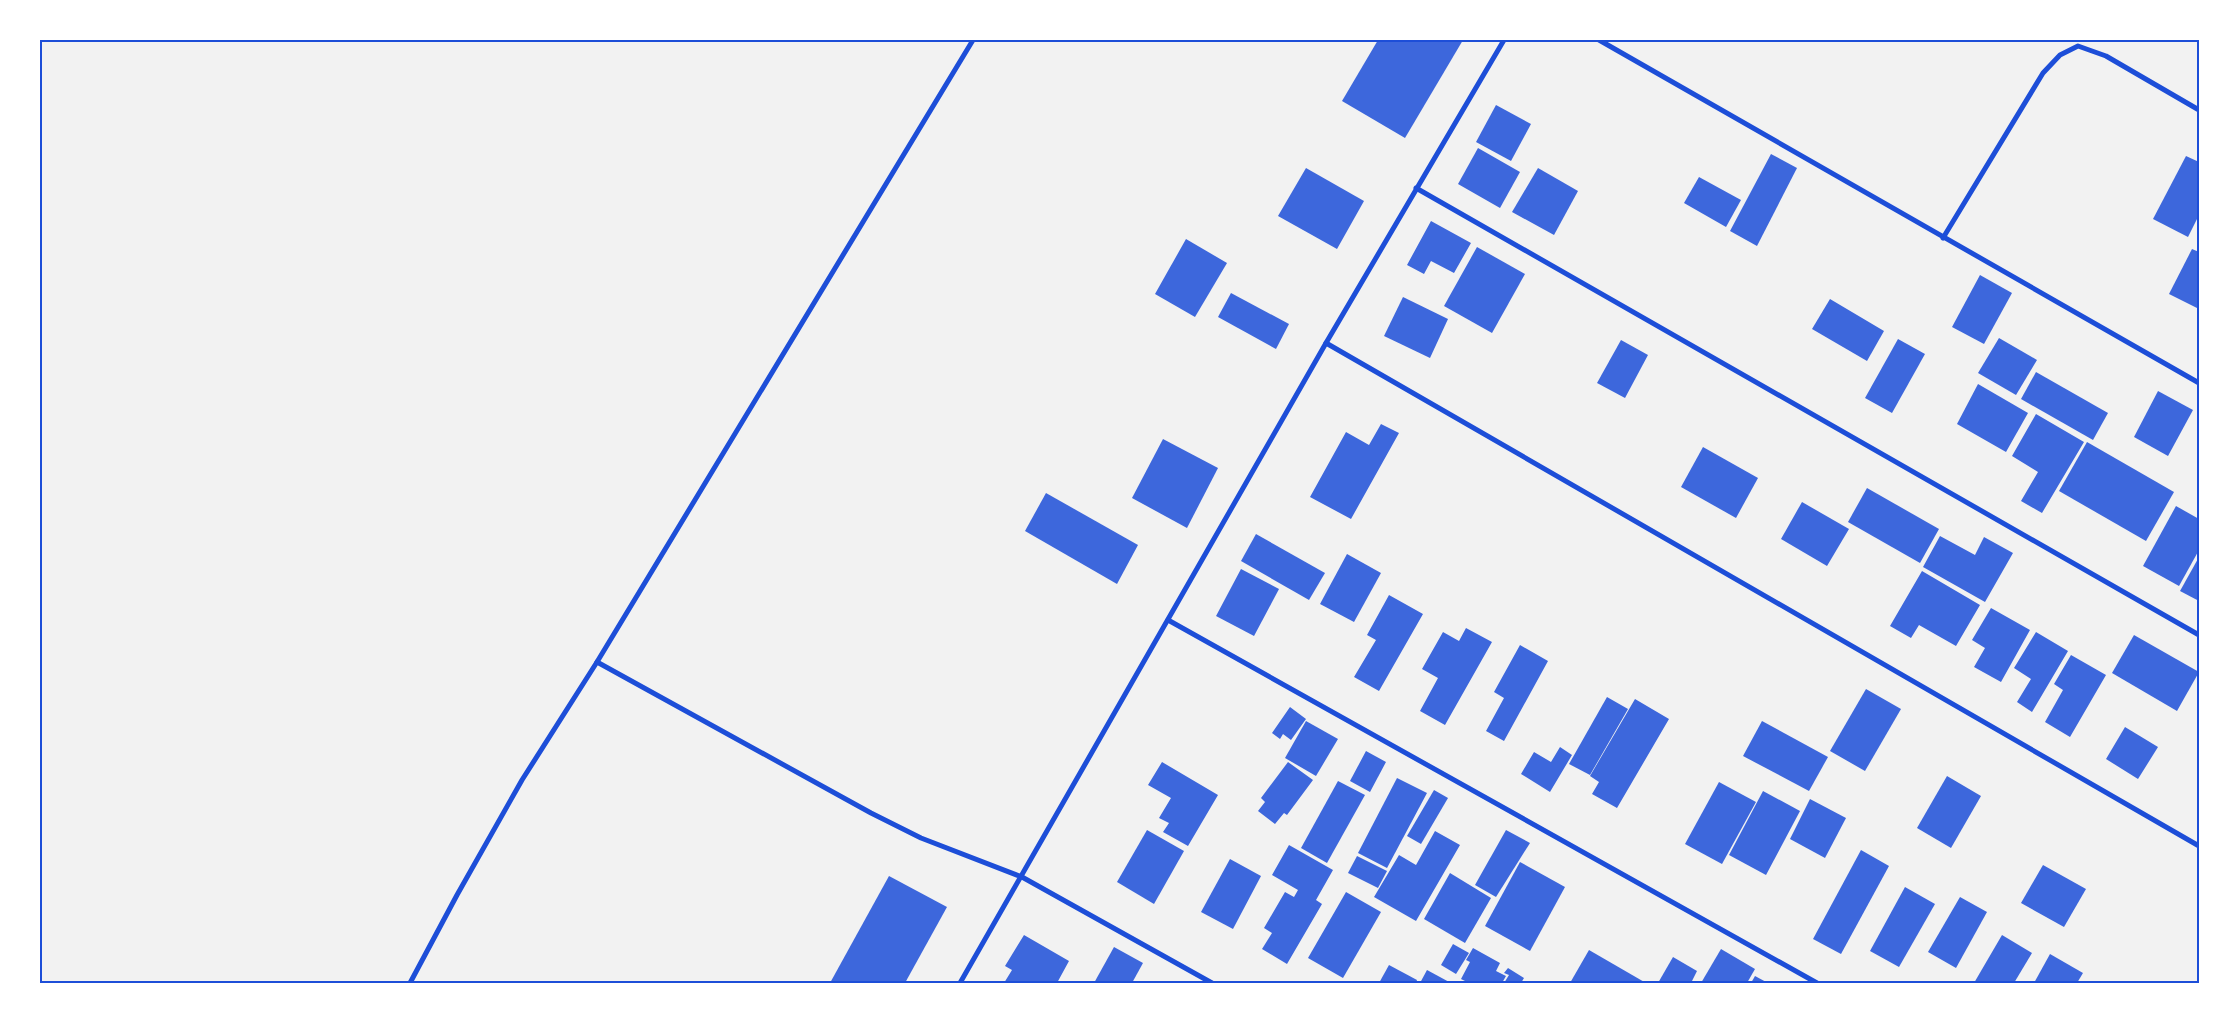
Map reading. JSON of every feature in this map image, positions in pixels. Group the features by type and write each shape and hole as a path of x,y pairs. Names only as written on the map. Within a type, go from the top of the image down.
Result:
{"street":[{"path":"410,983 522,780 597,662 973,40"},
{"path":"960,983 1326,343 1504,40"},
{"path":"1599,40 2199,383"},
{"path":"1943,238 2043,73 2060,55 2078,46 2106,56 2199,110"},
{"path":"1416,188 2199,635"},
{"path":"1326,343 2199,846"},
{"path":"1168,620 1817,983"},
{"path":"597,662 871,813 930,842 1022,877 1212,983"}],"building":[{"path":"1378,40 1463,40 1405,138 1342,101"},
{"path":"1496,105 1531,124 1511,161 1476,142"},
{"path":"1478,148 1520,172 1500,208 1458,184"},
{"path":"1771,154 1797,168 1757,246 1730,231"},
{"path":"2186,156 2199,162 2199,215 2188,237 2153,219"},
{"path":"1306,168 1364,201 1337,249 1278,216"},
{"path":"1538,168 1578,191 1554,235 1512,212"},
{"path":"1699,177 1741,200 1726,227 1684,203"},
{"path":"1431,221 1471,243 1454,273 1431,261 1424,274 1407,265"},
{"path":"1186,239 1227,263 1195,317 1155,294"},
{"path":"1477,247 1525,274 1492,333 1444,306"},
{"path":"2192,249 2199,252 2199,309 2169,294"},
{"path":"1980,275 2012,293 1984,344 1952,327"},
{"path":"1231,293 1289,324 1276,349 1218,317"},
{"path":"1403,297 1448,319 1430,358 1384,336"},
{"path":"1830,299 1884,331 1867,361 1812,329"},
{"path":"1999,338 2037,360 2016,395 1978,373"},
{"path":"1898,339 1925,354 1892,413 1865,398"},
{"path":"1621,340 1648,355 1625,398 1597,383"},
{"path":"2036,372 2108,413 2093,440 2021,399"},
{"path":"1978,384 2028,413 2006,452 1957,424"},
{"path":"2158,391 2193,410 2168,456 2134,437"},
{"path":"2036,414 2084,442 2042,513 2021,501 2038,472 2012,456"},
{"path":"1381,424 1399,433 1351,519 1310,497 1346,432 1369,445"},
{"path":"1163,439 1218,468 1187,528 1132,498"},
{"path":"2087,442 2174,492 2146,541 2059,491"},
{"path":"1703,447 1758,478 1736,518 1681,487"},
{"path":"1867,488 1939,529 1920,563 1848,522"},
{"path":"1046,493 1138,545 1117,584 1025,531"},
{"path":"1802,502 1849,529 1827,566 1781,539"},
{"path":"2176,506 2199,519 2199,550 2179,586 2143,566"},
{"path":"1256,534 1325,573 1309,600 1241,561"},
{"path":"1940,536 1975,555 1984,537 2013,553 1985,602 1923,567"},
{"path":"1347,554 1381,573 1354,622 1320,604"},
{"path":"2199,557 2199,601 2180,591"},
{"path":"1241,569 1279,589 1254,636 1216,616"},
{"path":"1922,571 1980,605 1956,646 1919,625 1911,638 1890,626"},
{"path":"1389,595 1423,614 1379,691 1354,677 1376,640 1367,635"},
{"path":"1991,608 2030,630 2001,682 1974,667 1985,648 1972,640"},
{"path":"1466,628 1492,642 1445,725 1420,711 1438,678 1422,669 1443,632 1459,641"},
{"path":"2036,632 2068,651 2032,712 2017,702 2031,679 2014,668"},
{"path":"2134,635 2199,672 2177,711 2112,673"},
{"path":"1520,645 1548,661 1504,741 1486,731 1504,698 1494,692"},
{"path":"2071,655 2106,675 2070,737 2045,722 2063,690 2054,684"},
{"path":"1866,689 1901,709 1865,771 1830,751"},
{"path":"1607,697 1628,709 1590,775 1569,764"},
{"path":"1635,699 1669,719 1617,808 1592,794 1599,782 1590,776"},
{"path":"1290,707 1306,719 1291,740 1283,734 1280,739 1272,733"},
{"path":"1306,721 1338,739 1316,776 1285,758"},
{"path":"1762,721 1828,757 1809,791 1743,756"},
{"path":"2125,727 2158,747 2138,779 2106,759"},
{"path":"1560,747 1572,755 1550,792 1521,774 1534,752 1551,762"},
{"path":"1366,751 1386,762 1370,792 1350,781"},
{"path":"1162,762 1218,795 1188,846 1163,832 1169,823 1159,818 1171,798 1148,785"},
{"path":"1288,762 1313,780 1287,815 1284,813 1275,824 1258,811 1265,802 1261,798"},
{"path":"1947,776 1981,796 1951,848 1917,828"},
{"path":"1397,778 1427,793 1387,868 1358,853"},
{"path":"1338,781 1365,795 1327,863 1301,848"},
{"path":"1719,782 1756,802 1722,864 1685,844"},
{"path":"1434,790 1448,798 1421,844 1407,836"},
{"path":"1763,791 1800,811 1766,875 1729,855"},
{"path":"1810,799 1846,818 1825,858 1790,839"},
{"path":"1147,830 1184,851 1154,904 1117,882"},
{"path":"1506,830 1530,843 1496,897 1475,885"},
{"path":"1435,831 1460,845 1416,921 1374,897 1399,855 1416,865"},
{"path":"1289,845 1333,870 1316,900 1322,904 1287,964 1262,949 1272,933 1264,928 1285,892 1294,897 1298,890 1272,875"},
{"path":"1861,850 1889,866 1841,954 1813,939"},
{"path":"1357,856 1387,871 1378,888 1348,873"},
{"path":"1230,859 1261,876 1233,929 1201,912"},
{"path":"1520,862 1565,887 1530,951 1485,926"},
{"path":"2043,865 2086,889 2064,927 2021,903"},
{"path":"1450,873 1491,898 1465,943 1424,919"},
{"path":"889,876 947,907 905,983 830,983"},
{"path":"1905,887 1935,904 1899,967 1870,951"},
{"path":"1346,892 1381,912 1343,978 1308,958"},
{"path":"1960,897 1987,912 1956,968 1928,952"},
{"path":"1024,935 1069,961 1057,983 1004,983 1012,970 1005,966"},
{"path":"2002,935 2032,953 2014,983 1974,983"},
{"path":"1453,944 1469,953 1456,974 1441,965"},
{"path":"1114,947 1143,963 1132,983 1094,983"},
{"path":"1473,948 1500,963 1496,971 1506,976 1502,983 1469,983 1461,979 1470,962 1466,960"},
{"path":"1721,949 1755,969 1747,983 1701,983"},
{"path":"1589,950 1646,983 1570,983"},
{"path":"2050,954 2083,973 2077,983 2034,983"},
{"path":"1673,957 1697,971 1691,983 1658,983"},
{"path":"1389,965 1417,980 1416,983 1379,983"},
{"path":"1508,968 1524,978 1521,983 1504,983 1509,975 1504,973"},
{"path":"1427,970 1451,983 1420,983"},
{"path":"1755,976 1768,983 1751,983"}]}
